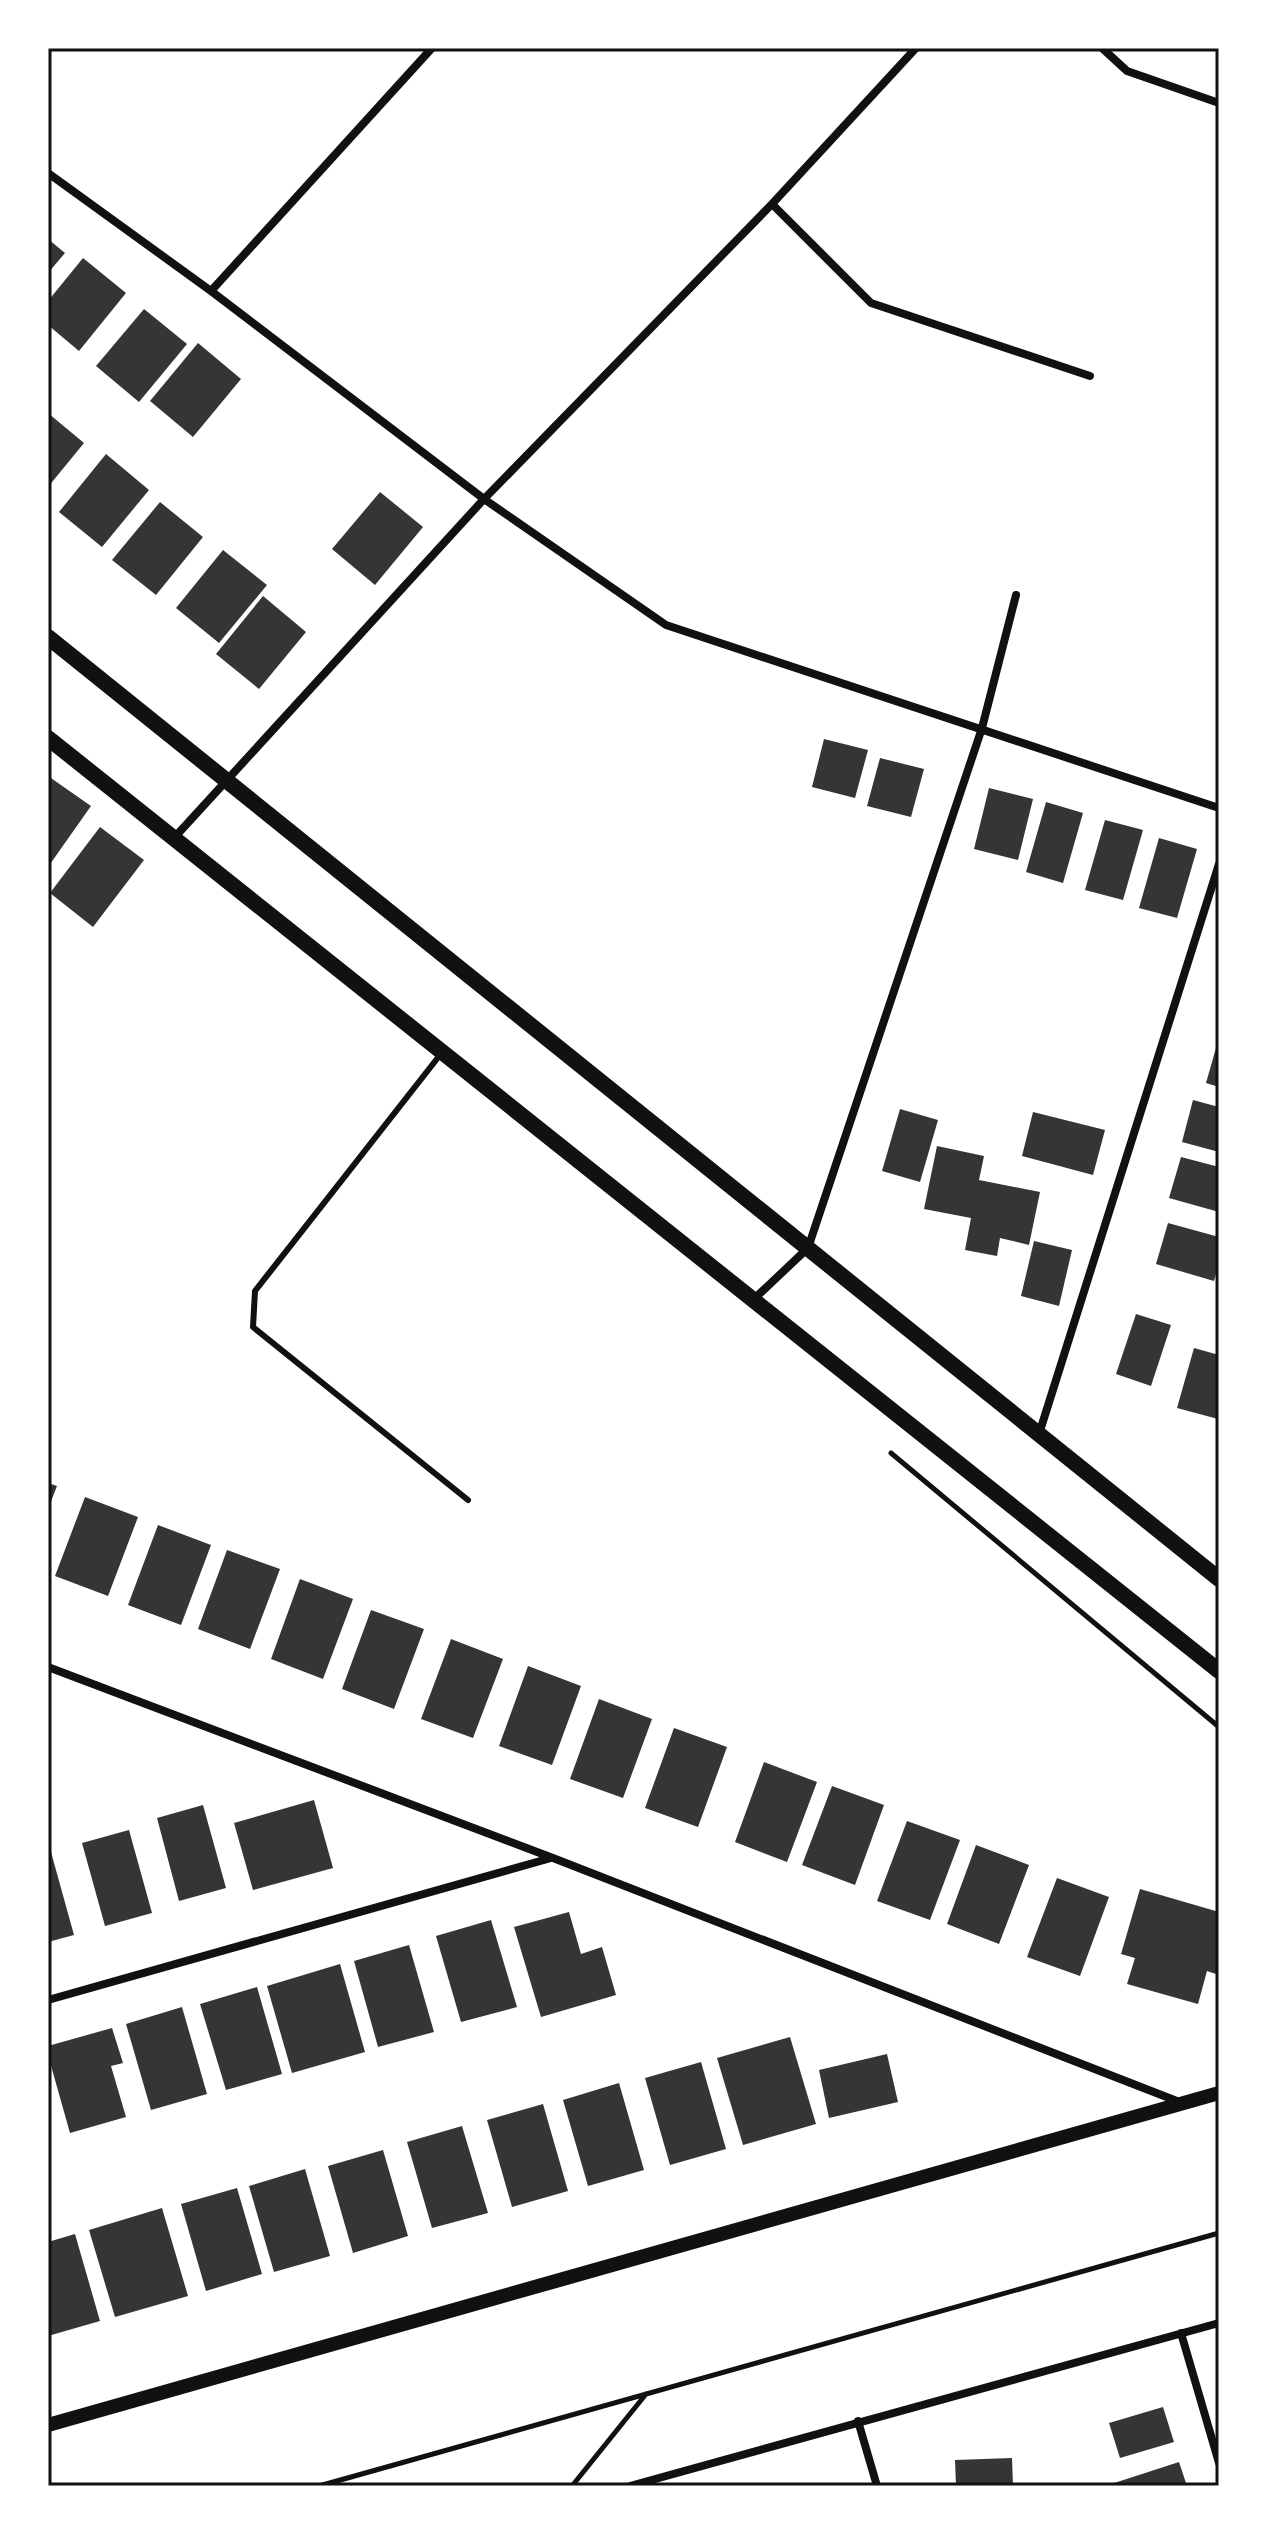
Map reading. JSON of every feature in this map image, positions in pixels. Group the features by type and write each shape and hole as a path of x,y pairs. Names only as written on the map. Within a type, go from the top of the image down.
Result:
{"main road":[{"path":"48,637 1219,1579"},
{"path":"48,738 1219,1671"}],"street":[{"path":"211,291 432,48"},
{"path":"174,838 484,499 772,204 916,48"},
{"path":"1102,48 1127,71 1219,103"},
{"path":"48,173 211,291 484,499 666,625 1219,808"},
{"path":"772,204 871,303 1090,376"},
{"path":"753,1300 808,1248 982,728 1016,595"},
{"path":"1039,1435 1219,864"},
{"path":"48,1667 553,1858 1184,2103"},
{"path":"48,2000 553,1858"},
{"path":"48,2425 1219,2093"},
{"path":"630,2486 1219,2323"},
{"path":"1181,2333 1219,2463"},
{"path":"858,2421 877,2486"}],"lane":[{"path":"443,1052 255,1291 253,1327 468,1500"}],"path":[{"path":"319,2486 1219,2233"},
{"path":"572,2486 646,2394"}],"building":[{"path":"48,239 65,253 48,273"},
{"path":"83,258 126,293 79,351 48,325 48,301"},
{"path":"144,309 187,344 139,402 96,366"},
{"path":"198,343 241,379 193,437 150,401"},
{"path":"48,413 84,443 48,487"},
{"path":"106,454 149,490 102,547 59,512"},
{"path":"380,492 423,527 375,585 332,549"},
{"path":"160,502 203,537 156,595 112,560"},
{"path":"223,550 267,585 219,643 176,608"},
{"path":"263,596 306,632 259,689 216,654"},
{"path":"824,739 868,750 855,798 812,787"},
{"path":"880,758 924,769 911,817 867,806"},
{"path":"48,776 91,806 48,867"},
{"path":"989,788 1033,799 1018,860 974,849"},
{"path":"1046,802 1083,813 1063,883 1026,872"},
{"path":"1105,820 1143,830 1123,900 1085,890"},
{"path":"100,827 144,860 93,927 50,893"},
{"path":"1159,838 1197,849 1177,918 1139,908"},
{"path":"1219,1041 1219,1087 1206,1083"},
{"path":"1193,1100 1219,1107 1219,1152 1182,1142"},
{"path":"900,1109 938,1120 920,1182 882,1171"},
{"path":"1033,1112 1105,1130 1093,1175 1022,1156"},
{"path":"937,1146 984,1156 979,1180 1040,1192 1029,1245 1000,1238 997,1256 965,1250 971,1218 924,1209"},
{"path":"1181,1157 1219,1167 1219,1212 1169,1198"},
{"path":"1168,1223 1219,1237 1219,1263 1214,1281 1156,1264"},
{"path":"1034,1241 1072,1250 1059,1306 1021,1296"},
{"path":"1136,1314 1171,1325 1151,1386 1116,1374"},
{"path":"1194,1348 1219,1355 1218,1419 1177,1408"},
{"path":"48,1483 57,1486 48,1509"},
{"path":"85,1497 138,1517 108,1596 55,1576"},
{"path":"158,1525 211,1545 181,1625 128,1605"},
{"path":"227,1550 280,1569 250,1649 198,1629"},
{"path":"300,1579 353,1599 323,1679 271,1659"},
{"path":"371,1610 424,1629 394,1709 342,1689"},
{"path":"451,1639 503,1659 473,1738 421,1719"},
{"path":"528,1666 581,1686 552,1765 499,1746"},
{"path":"599,1699 652,1719 623,1798 570,1779"},
{"path":"674,1728 727,1747 698,1827 645,1808"},
{"path":"764,1762 817,1782 787,1862 735,1842"},
{"path":"832,1786 884,1805 855,1885 802,1865"},
{"path":"314,1800 333,1868 253,1890 234,1823"},
{"path":"203,1805 226,1888 179,1901 157,1818"},
{"path":"907,1821 960,1840 930,1920 877,1901"},
{"path":"129,1830 152,1913 105,1926 82,1843"},
{"path":"976,1845 1029,1865 999,1944 947,1924"},
{"path":"51,1852 74,1935 48,1942 48,1853"},
{"path":"1057,1878 1109,1897 1080,1976 1027,1957"},
{"path":"1140,1889 1219,1912 1219,1975 1207,1971 1198,2004 1127,1984 1135,1958 1121,1954"},
{"path":"569,1912 581,1954 602,1947 616,1995 541,2017 514,1927"},
{"path":"491,1920 517,2007 461,2022 436,1936"},
{"path":"409,1945 434,2032 378,2047 354,1961"},
{"path":"340,1964 365,2052 292,2073 267,1986"},
{"path":"257,1987 282,2074 226,2090 200,2004"},
{"path":"182,2007 207,2094 151,2110 126,2024"},
{"path":"112,2028 123,2063 111,2066 126,2117 70,2133 48,2046"},
{"path":"790,2037 816,2124 743,2145 717,2058"},
{"path":"887,2054 898,2102 829,2118 819,2070"},
{"path":"701,2062 726,2149 670,2165 645,2078"},
{"path":"619,2083 644,2170 588,2186 563,2100"},
{"path":"543,2104 568,2191 512,2207 487,2120"},
{"path":"462,2126 488,2213 432,2228 407,2142"},
{"path":"383,2150 408,2236 353,2253 328,2166"},
{"path":"305,2169 330,2256 274,2272 249,2186"},
{"path":"237,2188 262,2274 206,2291 181,2204"},
{"path":"162,2208 188,2296 115,2317 89,2230"},
{"path":"75,2234 100,2321 48,2336 48,2242"},
{"path":"1163,2407 1174,2442 1120,2458 1109,2423"},
{"path":"1012,2458 1013,2486 956,2486 955,2460"},
{"path":"1179,2462 1187,2486 1108,2486 1108,2485"}]}
